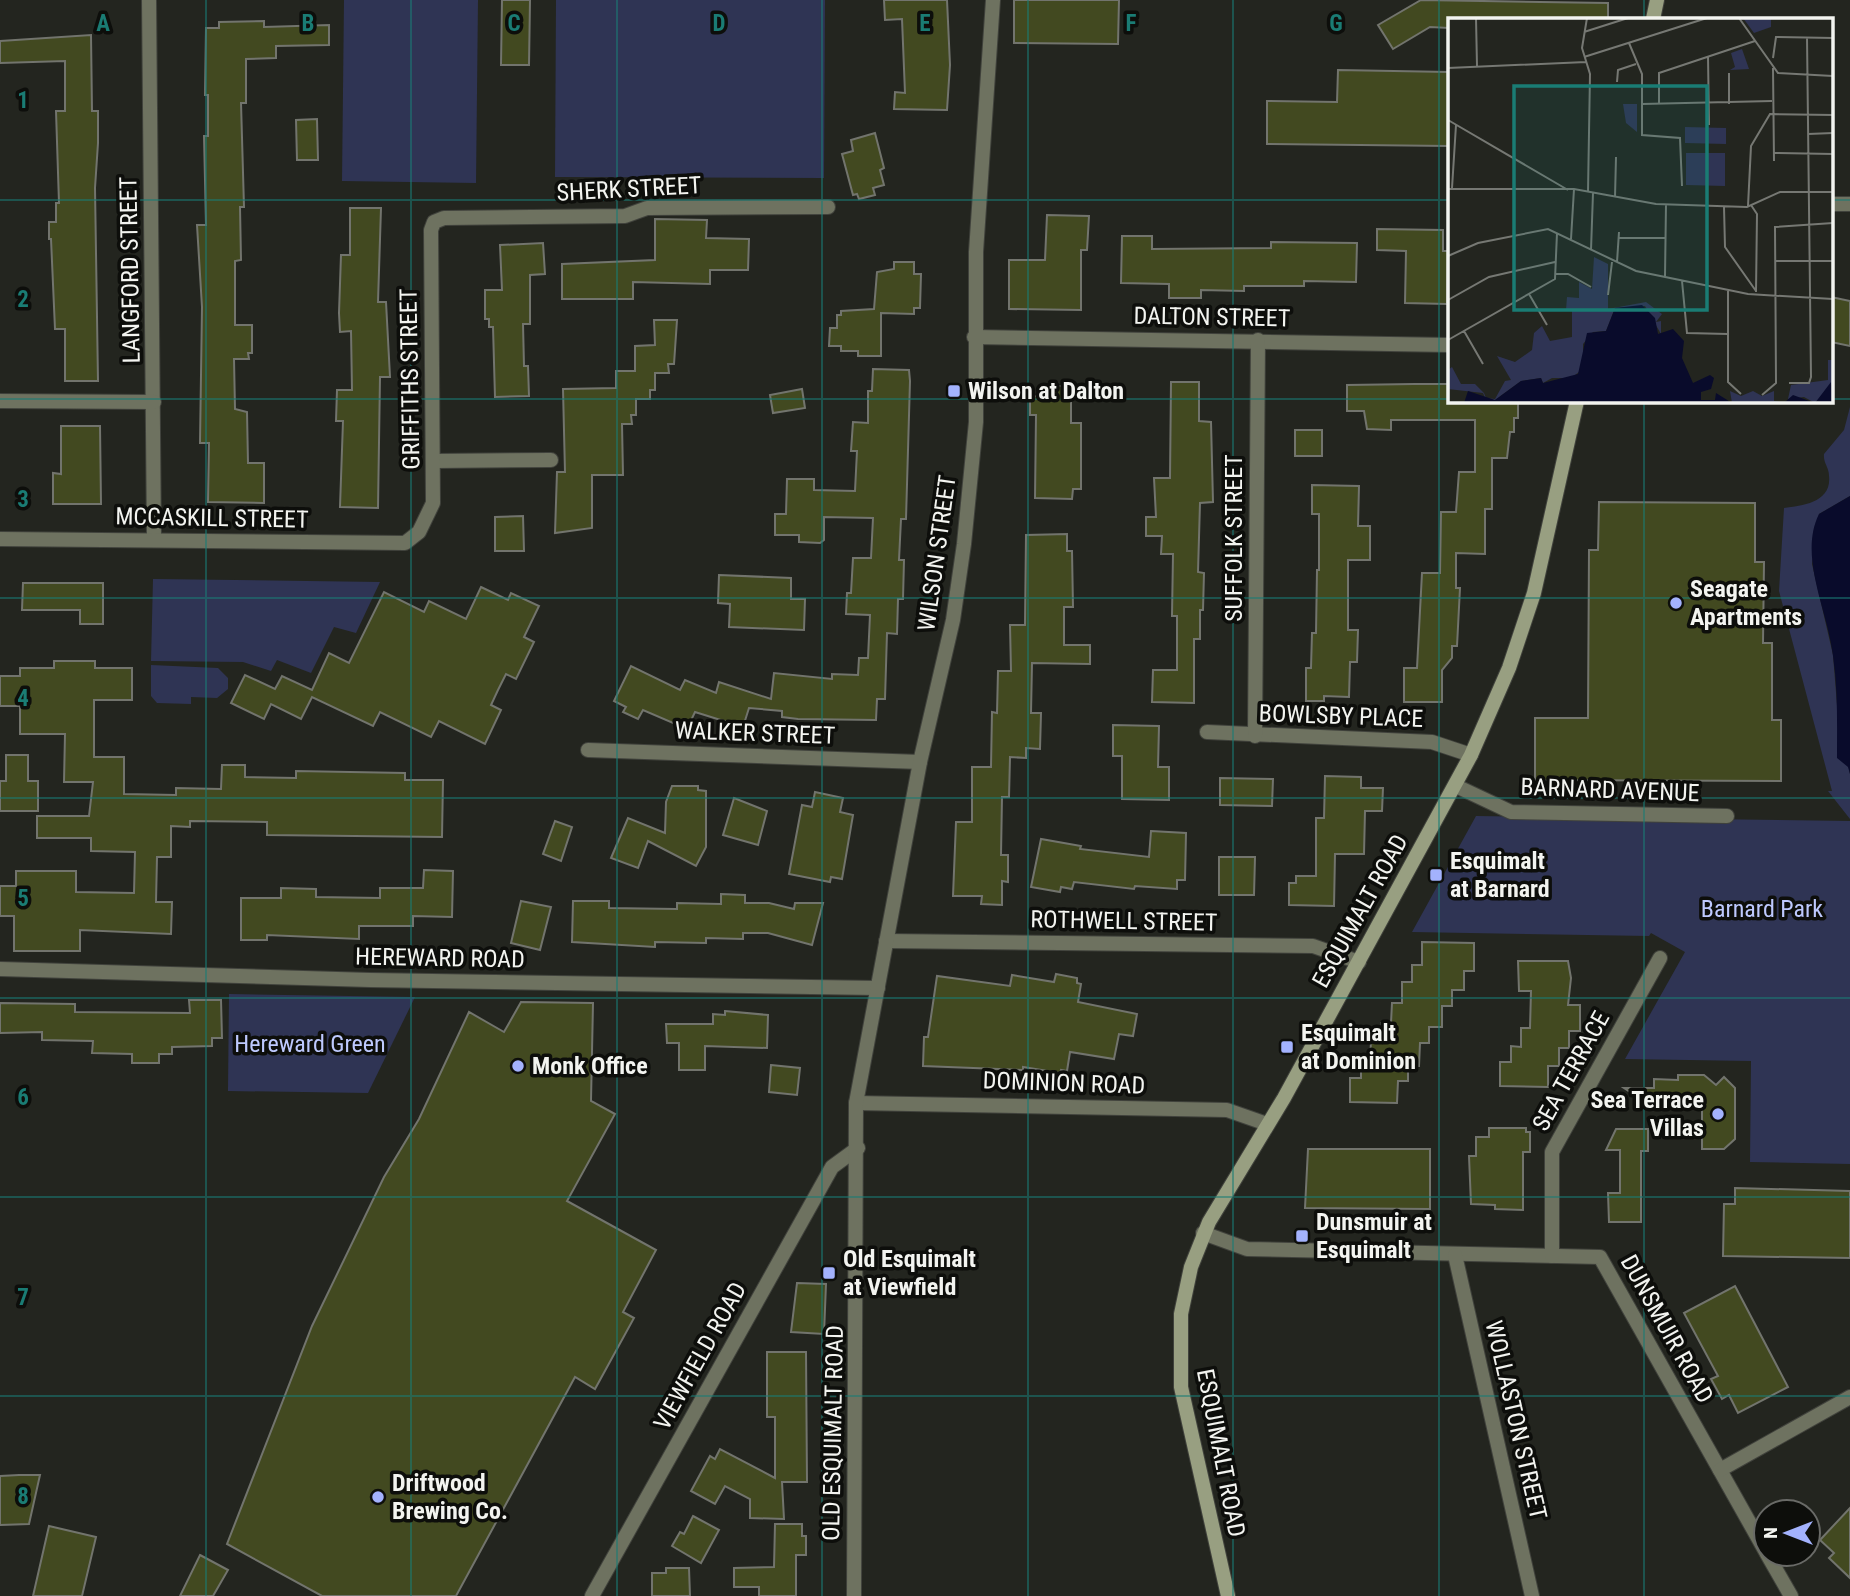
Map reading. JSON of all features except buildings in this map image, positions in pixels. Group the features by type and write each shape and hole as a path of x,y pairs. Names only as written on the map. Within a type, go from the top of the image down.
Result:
{"main road":[{"path":"1653,18 1657,0"},
{"name":"ESQUIMALT ROAD","path":"1228,1596 1186,1410 1179,1363 1185,1290 1203,1233 1359,962 1471,755 1509,668 1534,593 1577,402"}],"street":[{"name":"LANGFORD STREET","path":"149,0 154,539"},
{"name":"WILSON STREET","path":"856,1103 920,762 953,620 964,544 976,422 976,252 993,0"},
{"path":"1832,204 1850,204"},
{"name":"SHERK STREET","path":"435,222 444,218 625,216 648,208 828,207"},
{"name":"GRIFFITHS STREET","path":"419,532 433,503 431,230 435,222"},
{"name":"DALTON STREET","path":"974,337 1448,345"},
{"name":"SUFFOLK STREET","path":"1255,736 1258,340"},
{"path":"0,401 154,402"},
{"path":"433,461 551,460"},
{"name":"MCCASKILL STREET","path":"0,539 405,543 419,532"},
{"name":"BOWLSBY PLACE","path":"1207,732 1432,742 1471,755"},
{"name":"WALKER STREET","path":"588,750 920,762"},
{"name":"BARNARD AVENUE","path":"1455,786 1511,812 1727,816"},
{"name":"ROTHWELL STREET","path":"886,941 1312,946 1359,962"},
{"name":"SEA TERRACE","path":"1552,1256 1552,1152 1660,958"},
{"name":"HEREWARD ROAD","path":"0,969 370,980 878,988"},
{"name":"DOMINION ROAD","path":"856,1103 1227,1110 1267,1125"},
{"name":"OLD ESQUIMALT ROAD","path":"854,1596 858,1147 856,1103"},
{"name":"VIEWFIELD ROAD","path":"592,1596 832,1167 858,1147"},
{"name":"DUNSMUIR ROAD","path":"1203,1233 1248,1250 1600,1257 1752,1527"},
{"name":"WOLLASTON STREET","path":"1455,1255 1532,1596"},
{"path":"1720,1470 1850,1397"},
{"name":"DUNSMUIR ROAD","path":"1775,1568 1791,1596"}],"green space":[{"path":"344,0 478,0 476,183 342,181"},
{"path":"556,0 825,0 824,178 555,177"},
{"path":"1850,407 1850,496 1819,514 1812,564 1833,655 1837,705 1850,774 1850,819 1828,791 1832,791 1779,591 1784,508 1815,501 1826,492 1829,476 1824,454 1844,430"},
{"path":"153,579 380,582 356,633 334,627 311,673 277,660 271,671 243,662 151,661"},
{"path":"151,665 218,668 228,678 228,689 217,698 191,697 191,704 157,703 151,696"},
{"name":"Barnard Park","path":"1476,816 1850,821 1850,1164 1750,1162 1751,1061 1625,1059 1685,952 1651,933 1649,936 1412,932"},
{"name":"Hereward Green","path":"229,994 415,997 368,1093 228,1091"}],"shaded area":[{"path":"1850,496 1850,774 1848,767 1837,758 1835,669 1816,584 1812,548 1813,530 1819,514"}],"place":[{"name":"Wilson at Dalton","path":"954,391"},
{"name":"Seagate Apartments","path":"1676,603"},
{"name":"Esquimalt at Barnard","path":"1436,875"},
{"name":"Esquimalt at Dominion","path":"1287,1047"},
{"name":"Monk Office","path":"518,1066"},
{"name":"Sea Terrace Villas","path":"1718,1114"},
{"name":"Dunsmuir at Esquimalt","path":"1302,1236"},
{"name":"Old Esquimalt at Viewfield","path":"829,1273"},
{"name":"Driftwood Brewing Co.","path":"378,1497"}]}
